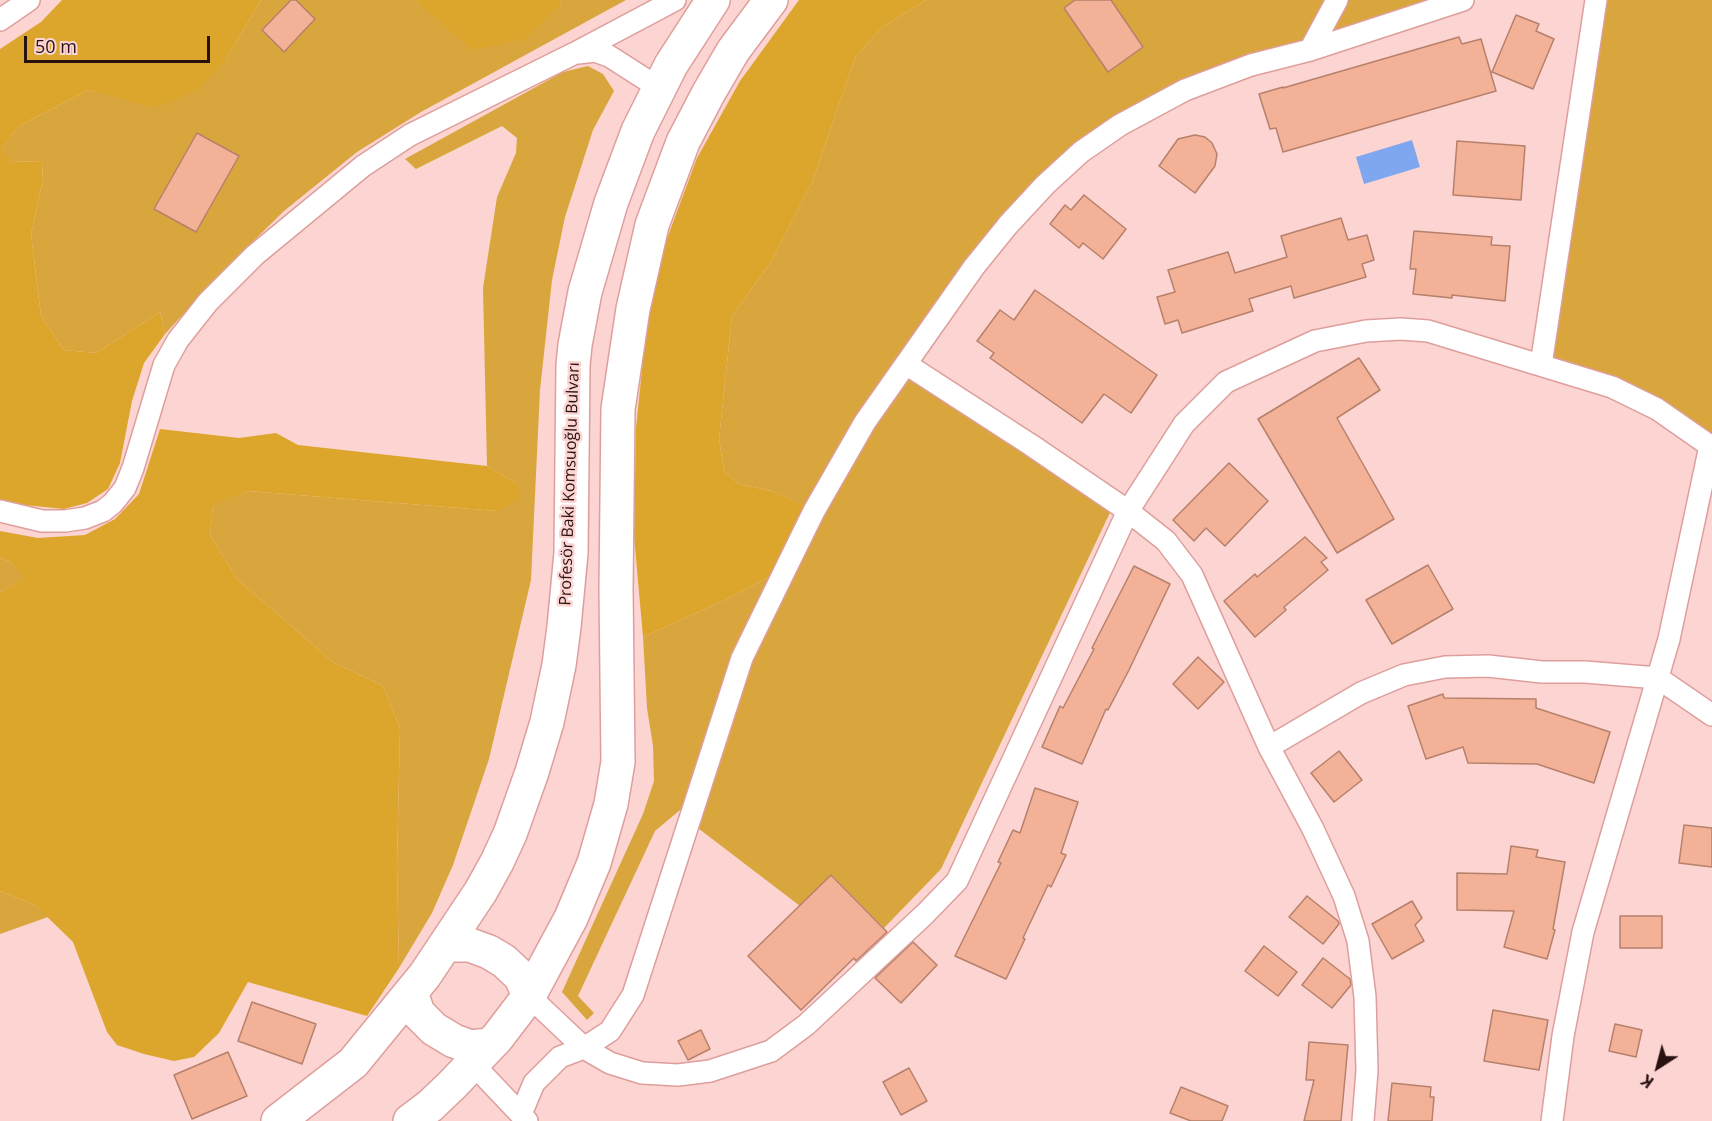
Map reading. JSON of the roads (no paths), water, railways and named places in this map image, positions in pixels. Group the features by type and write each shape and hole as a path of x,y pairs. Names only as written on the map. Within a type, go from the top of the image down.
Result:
{"main road":[{"name":"Profesör Baki Komsuoğlu Bulvarı","path":"278,1121 353,1063 411,992 466,916 497,862 521,806 546,722 559,665 571,553 572,389 575,345 585,292 611,203 638,131 686,40 713,0"},
{"path":"410,1121 430,1106 481,1054 529,996 572,918 594,863 611,804 618,762 616,589 618,409 633,309 652,225 684,142 733,51 771,0"},
{"path":"446,945 470,945 504,961 521,977 529,996"},
{"path":"411,992 418,1013 434,1029 481,1054"}],"street":[{"path":"0,20 29,0"},
{"path":"0,511 42,521 65,521 85,518 103,511 125,488 164,365 178,340 208,302 255,255 363,166 410,135 575,53 675,0"},
{"path":"1310,50 1337,0"},
{"path":"524,1117 534,1083 560,1057 584,1048 610,1031 633,994 742,658 814,511 865,422 974,267 1008,225 1081,152 1120,125 1185,90 1251,65 1310,50 1463,0"},
{"path":"1541,365 1596,0"},
{"path":"575,53 595,51 609,56 659,88"},
{"path":"529,996 584,1048 610,1063 642,1073 678,1075 711,1071 771,1051 806,1025 957,881 1128,511 1184,424 1226,382 1315,341 1366,331 1401,329 1428,331 1612,387 1657,409 1711,446 1669,639 1583,932 1563,1036 1552,1121"},
{"path":"906,364 1128,511 1166,541 1192,575 1269,747 1314,829 1344,896 1358,941 1365,997 1367,1071 1363,1121"},
{"path":"1269,747 1361,693 1404,675 1435,669 1488,666 1542,672 1585,672 1658,678 1712,716"},
{"path":"481,1054 524,1117"}],"water":[{"path":"1412,140 1420,167 1364,184 1356,157"}]}
